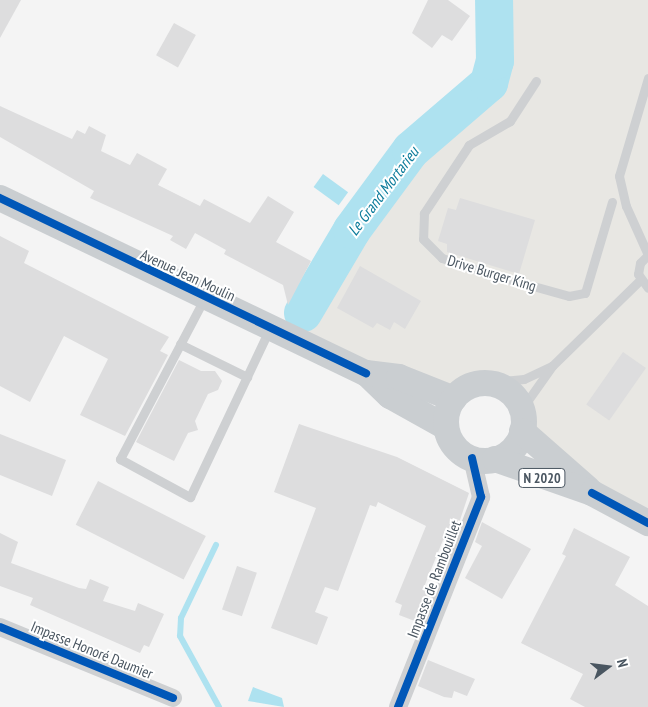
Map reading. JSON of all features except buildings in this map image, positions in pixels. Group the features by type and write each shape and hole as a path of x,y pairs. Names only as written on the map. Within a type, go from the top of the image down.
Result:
{"main road":[{"name":"Avenue Jean Moulin","path":"0,198 204,298 366,373 399,377 454,399"},
{"name":"Avenue Jean Moulin","path":"366,373 390,396 446,427"},
{"path":"485,383 505,389 522,420 512,449 483,459 455,446 446,427 454,399 467,388 485,383"},
{"name":"N 2020","path":"522,420 592,493"},
{"name":"N 2020","path":"483,459 592,493 648,524"}],"street":[{"name":"Impasse de Rambouillet","path":"398,707 480,497 483,459"},
{"name":"Impasse Honoré Daumier","path":"0,626 173,698"}],"lane":[{"path":"648,78 619,176 626,206 648,255 640,263 640,280 648,288"},
{"name":"Drive Burger King","path":"536,81 510,121 469,145 424,213 423,239 442,258 479,271 569,296 586,293 612,202"},
{"path":"522,420 552,366 640,280"},
{"path":"204,298 120,459 190,497 270,329"},
{"path":"180,344 247,377"},
{"path":"485,383 524,379 552,366"}],"shaded area":[{"path":"494,0 648,0 648,523 523,420 518,403 505,389 485,383 461,391 289,338 352,230 411,150 489,83 495,61"}],"water":[{"path":"323,174 348,192 339,205 314,187"},
{"path":"253,687 282,698 284,707 248,701"}],"waterway":[{"name":"Le Grand Mortarieu","path":"303,313 352,230 411,150 489,83 495,61 494,0"},
{"name":"Le Grand Mortarieu","path":"216,545 181,618 180,636 219,707"}],"cycle path":[{"path":"0,198 366,373"},
{"path":"398,707 481,497 472,458"},
{"path":"592,493 648,523"},
{"path":"0,627 173,698"}]}
